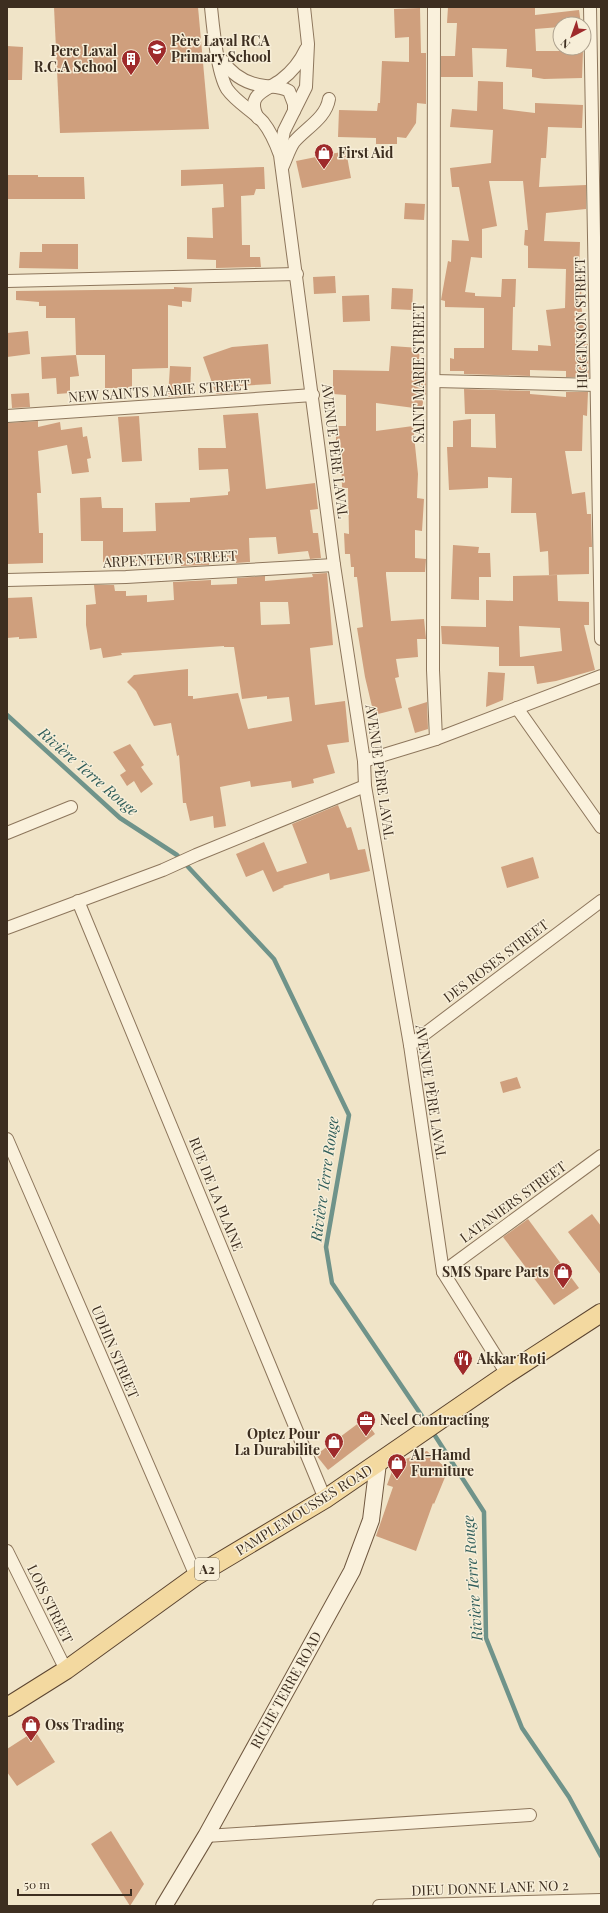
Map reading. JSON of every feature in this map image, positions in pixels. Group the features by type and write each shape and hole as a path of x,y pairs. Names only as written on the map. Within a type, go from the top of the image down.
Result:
{"main road":[{"name":"PAMPLEMOUSSES ROAD","path":"7,1707 66,1670 196,1576 325,1499 507,1374 601,1313"},
{"name":"RICHE TERRE ROAD","path":"164,1906 206,1836 352,1571 371,1520 378,1463"}],"street":[{"path":"211,7 216,52 226,87 237,101 261,120 276,126 291,116 294,104 288,92 276,86 255,85 242,80 229,71 216,52"},
{"path":"280,155 281,140 306,87 308,44 304,7"},
{"name":"SAINT MARIE STREET","path":"434,7 433,670 436,739"},
{"name":"HIGGINSON STREET","path":"590,7 601,639"},
{"path":"280,155 276,141 254,107 255,102 260,92 281,80 300,63 308,44"},
{"path":"282,168 293,143 322,115 328,107 329,99"},
{"name":"AVENUE PÈRE LAVAL","path":"280,155 313,395 334,565 364,761 365,786 410,1045 443,1272 507,1374"},
{"path":"7,281 297,274"},
{"path":"434,380 597,385"},
{"name":"NEW SAINTS MARIE STREET","path":"7,416 313,395"},
{"name":"ARPENTEUR STREET","path":"7,580 126,577 334,565"},
{"path":"364,761 436,739 601,676"},
{"path":"517,708 601,827"},
{"path":"7,928 163,870 365,786"},
{"path":"7,833 71,807"},
{"name":"RUE DE LA PLAINE","path":"78,901 325,1499"},
{"name":"DES ROSES STREET","path":"410,1045 601,901"},
{"name":"UDHIN STREET","path":"7,1139 196,1576"},
{"name":"LATANIERS STREET","path":"443,1272 601,1156"},
{"name":"LOIS STREET","path":"7,1551 66,1670"},
{"path":"206,1836 530,1815"},
{"name":"DIEU DONNE LANE NO 2","path":"379,1906 601,1900"}],"building":[{"name":"Pere Laval R.C.A School","path":"54,7 198,7 209,129 60,133"},
{"path":"448,7 535,7 535,15 579,10 580,16 552,16 552,28 535,29 536,51 552,51 552,56 583,56 582,78 544,79 532,77 532,69 506,67 507,49 472,48 473,77 441,77 441,56 455,56 457,23 447,23"},
{"path":"420,8 421,53 426,53 426,104 417,103 416,123 406,138 397,137 397,144 376,144 376,138 338,137 339,110 377,111 378,103 380,103 382,61 409,62 409,37 395,38 394,9"},
{"path":"7,46 23,47 22,80 7,80"},
{"path":"478,81 503,82 503,109 535,113 535,103 583,105 582,128 548,127 546,158 541,158 539,187 586,185 586,209 546,213 544,241 580,242 579,275 582,275 581,300 585,344 588,344 589,377 566,377 566,371 530,370 530,376 464,374 464,371 450,371 450,358 454,359 454,348 484,348 484,308 445,307 445,301 441,300 448,261 451,262 452,240 469,241 459,187 452,187 450,168 491,163 493,130 450,127 452,109 477,111","holes":["489,181 523,181 528,230 525,230 524,245 528,246 528,268 566,269 565,308 546,310 551,346 538,345 538,351 512,350 513,307 515,307 516,279 502,279 501,297 475,296 475,293 465,292 471,257 482,258 482,229 497,226"]},
{"name":"First Aid","path":"346,151 351,178 302,188 296,161"},
{"path":"264,167 265,189 256,189 254,195 241,196 242,245 250,245 250,257 260,257 261,267 216,268 216,260 187,259 187,237 213,238 212,208 224,207 223,184 181,186 181,170"},
{"path":"7,175 84,177 85,199 7,199"},
{"path":"405,203 425,204 424,220 404,219"},
{"path":"42,244 78,244 78,269 19,268 20,252 42,252"},
{"path":"335,276 336,293 314,294 313,277"},
{"path":"174,287 192,288 191,302 182,301 182,307 168,305 168,368 132,369 132,388 105,388 105,355 76,355 75,318 46,318 46,306 39,306 39,302 16,300 16,291 174,289"},
{"path":"392,288 413,289 412,310 391,309"},
{"path":"369,295 370,321 343,322 342,296"},
{"path":"28,331 30,354 7,357 7,333"},
{"path":"268,344 271,384 239,386 241,392 216,394 203,357 232,347"},
{"path":"391,346 420,348 418,370 426,371 426,395 424,395 422,409 376,403 376,431 413,426 418,474 417,498 424,499 422,531 415,530 415,558 426,559 425,572 386,572 391,621 424,619 426,639 417,639 418,657 396,659 399,677 395,678 402,708 374,715 365,677 357,628 363,627 357,577 354,577 354,567 351,567 350,554 345,554 344,533 349,534 348,488 342,488 341,448 336,448 336,426 346,426 346,395 333,394 333,370 389,371"},
{"path":"76,355 79,376 70,377 70,393 57,394 56,378 42,379 41,357"},
{"path":"170,366 191,367 190,396 168,397"},
{"path":"464,389 530,391 530,394 566,397 566,392 588,392 587,416 583,415 582,451 565,451 572,494 585,492 587,514 591,514 592,547 589,547 589,574 549,575 548,551 540,552 536,513 511,513 512,478 488,477 488,488 449,490 447,447 453,447 453,421 471,419 471,447 496,448 495,414 465,414"},
{"path":"29,393 30,407 12,408 11,394"},
{"path":"258,413 266,489 315,483 318,509 310,510 313,533 318,533 321,558 310,559 308,551 278,554 276,537 249,538 250,562 236,563 236,558 209,559 209,565 181,566 181,560 103,562 103,541 81,541 80,498 101,497 102,508 123,508 123,532 156,531 155,503 190,502 190,498 228,495 228,492 230,491 228,469 199,470 198,448 226,448 223,415"},
{"path":"139,416 142,461 122,462 118,417"},
{"path":"38,421 38,427 60,422 61,430 82,427 83,437 87,436 91,458 87,459 89,472 72,474 67,445 38,451 41,493 37,493 39,533 43,533 43,563 7,564 7,423"},
{"path":"453,545 479,547 478,553 490,553 491,577 479,577 479,600 451,599"},
{"path":"327,573 333,645 310,648 315,705 345,701 349,742 327,745 335,773 313,779 314,783 292,788 291,781 251,787 250,781 220,787 226,826 214,828 213,816 190,821 186,803 183,803 179,755 177,756 171,723 154,726 136,691 127,682 134,675 188,669 188,696 193,696 193,699 238,693 248,729 292,721 289,697 267,699 267,696 242,699 234,647 224,646 121,653 122,655 103,658 101,648 90,650 86,625 86,605 96,604 94,585 114,585 115,591 126,591 126,596 147,595 147,602 174,600 173,582 211,580 211,585 237,584 237,578 265,576 265,581 313,577 312,574","holes":["260,602 288,602 290,624 261,625"]},
{"path":"557,575 558,601 589,602 589,625 584,625 595,670 556,681 537,684 534,666 499,666 499,647 442,644 441,626 486,627 486,600 513,601 513,576","holes":["519,626 560,628 562,651 520,657"]},
{"path":"32,597 37,638 7,638 7,598"},
{"path":"488,672 505,673 503,700 486,707"},
{"path":"427,702 428,729 415,733 408,708"},
{"path":"130,744 144,765 141,767 153,784 141,793 134,781 127,786 120,775 126,771 113,752"},
{"path":"338,805 347,828 351,827 358,850 365,849 370,871 330,880 329,873 283,886 284,887 273,892 263,870 246,877 236,854 264,842 277,872 307,863 292,824"},
{"path":"533,857 539,878 507,888 501,867"},
{"path":"517,1077 521,1088 503,1093 500,1082"},
{"path":"592,1214 601,1226 601,1275 568,1232"},
{"path":"528,1219 579,1288 554,1305 503,1237"},
{"path":"364,1419 375,1434 328,1470 316,1455"},
{"path":"427,1451 448,1470 434,1504 433,1503 416,1551 376,1536 393,1487 387,1485 395,1463"},
{"path":"35,1731 55,1762 17,1786 7,1772 7,1749"},
{"path":"111,1831 144,1884 130,1906 91,1844"}],"waterway":[{"name":"Rivière Terre Rouge","path":"7,715 120,818 177,855 274,959 349,1115 326,1247 332,1283 428,1425"},
{"name":"Rivière Terre Rouge","path":"432,1431 484,1512 486,1638 522,1728 569,1797 601,1856"}],"place":[{"name":"Père Laval RCA Primary School","path":"157,66"},
{"name":"Pere Laval R.C.A School","path":"131,76"},
{"name":"First Aid","path":"324,170"},
{"name":"SMS Spare Parts","path":"563,1289"},
{"name":"Akkar Roti","path":"463,1376"},
{"name":"Neel Contracting","path":"366,1437"},
{"name":"Optez Pour La Durabilite","path":"334,1459"},
{"name":"Al-Hamd Furniture","path":"397,1480"},
{"name":"Oss Trading","path":"31,1742"}]}
